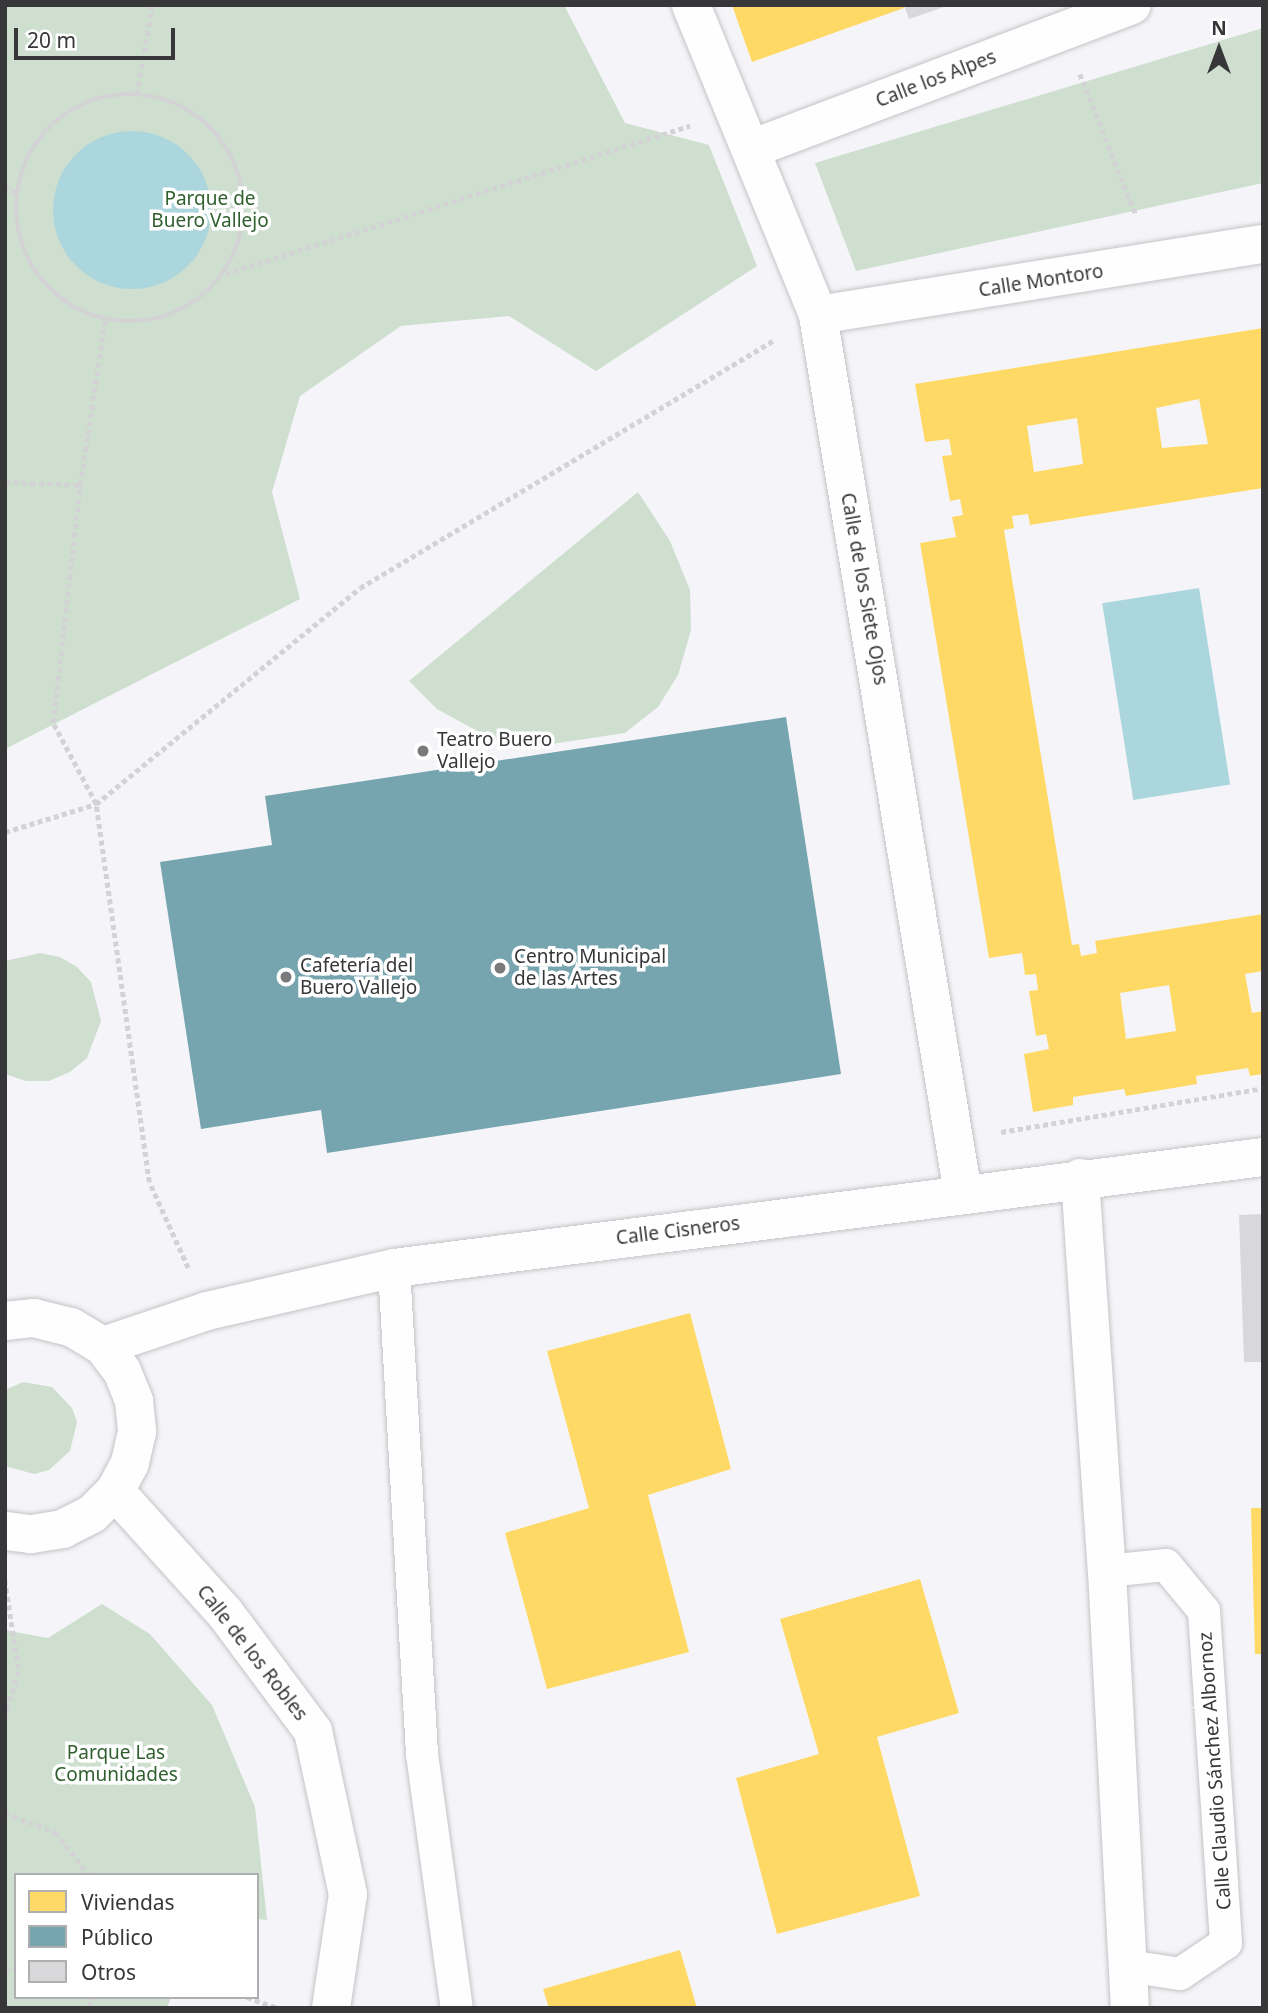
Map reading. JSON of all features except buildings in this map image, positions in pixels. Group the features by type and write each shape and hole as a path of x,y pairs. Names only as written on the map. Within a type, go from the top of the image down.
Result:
{"street":[{"name":"Calle de los Siete Ojos","path":"691,5 818,315 957,1139 963,1194"},
{"name":"Calle los Alpes","path":"751,149 1125,6"},
{"name":"Calle Montoro","path":"818,315 1263,244"},
{"name":"Calle Cisneros","path":"103,1346 207,1311 394,1268 1080,1178 1263,1157"},
{"path":"1080,1178 1107,1571 1130,2008"},
{"path":"5,1321 34,1318 71,1326 103,1346 122,1371 134,1401 137,1432 131,1463 116,1491 92,1514 63,1529 30,1534 5,1531"},
{"name":"Calle de los Robles","path":"116,1491 225,1613 313,1731 348,1894 331,2008"}],"lane":[{"path":"394,1268 422,1755 453,2005"},
{"name":"Calle Claudio Sánchez Albornoz","path":"1107,1571 1166,1565 1204,1611 1226,1944 1180,1974 1128,1966"}],"path":[{"path":"137,94 152,5"},
{"path":"137,94 172,102 201,119 225,144 235,165 245,209 240,243 224,275 201,299 172,316 139,323 105,320 73,308 47,287 27,259 17,226 16,193 26,160 45,131 72,110 103,97 137,94"},
{"path":"1091,101 1128,194"},
{"path":"224,275 736,111"},
{"path":"5,185 16,193"},
{"path":"5,832 96,804 360,587 818,315"},
{"path":"105,320 80,485 53,723 96,804 149,1182 207,1311"},
{"path":"5,482 80,485"},
{"path":"957,1139 1263,1088"},
{"path":"5,1580 19,1672 5,1716"},
{"path":"5,1813 55,1832 87,1873"},
{"path":"252,1999 277,2008"}],"green space":[{"name":"Parque de Buero Vallejo","path":"5,5 564,5 625,123 709,145 757,266 596,371 509,316 401,326 300,396 272,492 300,599 5,749"},
{"path":"1263,28 1263,183 856,271 815,163"},
{"path":"638,492 670,541 690,590 691,630 678,675 658,707 625,733 538,746 492,739 437,709 409,681"},
{"path":"40,953 60,957 77,967 91,982 101,1021 87,1058 70,1072 49,1081 26,1081 5,1074 5,961"},
{"path":"23,1382 52,1387 72,1408 77,1422 70,1451 49,1470 34,1474 5,1466 5,1390"},
{"name":"Parque Las Comunidades","path":"102,1604 150,1634 212,1705 255,1807 267,1920 259,1919 259,1873 14,1873 14,1999 170,1999 167,2008 5,2008 5,1630 48,1638"}],"water":[{"path":"132,131 162,137 188,154 205,180 211,210 205,240 188,266 162,283 132,289 102,283 76,266 59,240 53,210 59,180 76,154 102,137"},
{"path":"1199,588 1230,785 1133,800 1102,603"}],"place":[{"name":"Teatro Buero Vallejo","path":"423,751"},
{"name":"Centro Municipal de las Artes","path":"500,968"},
{"name":"Cafetería del Buero Vallejo","path":"286,977"}]}
